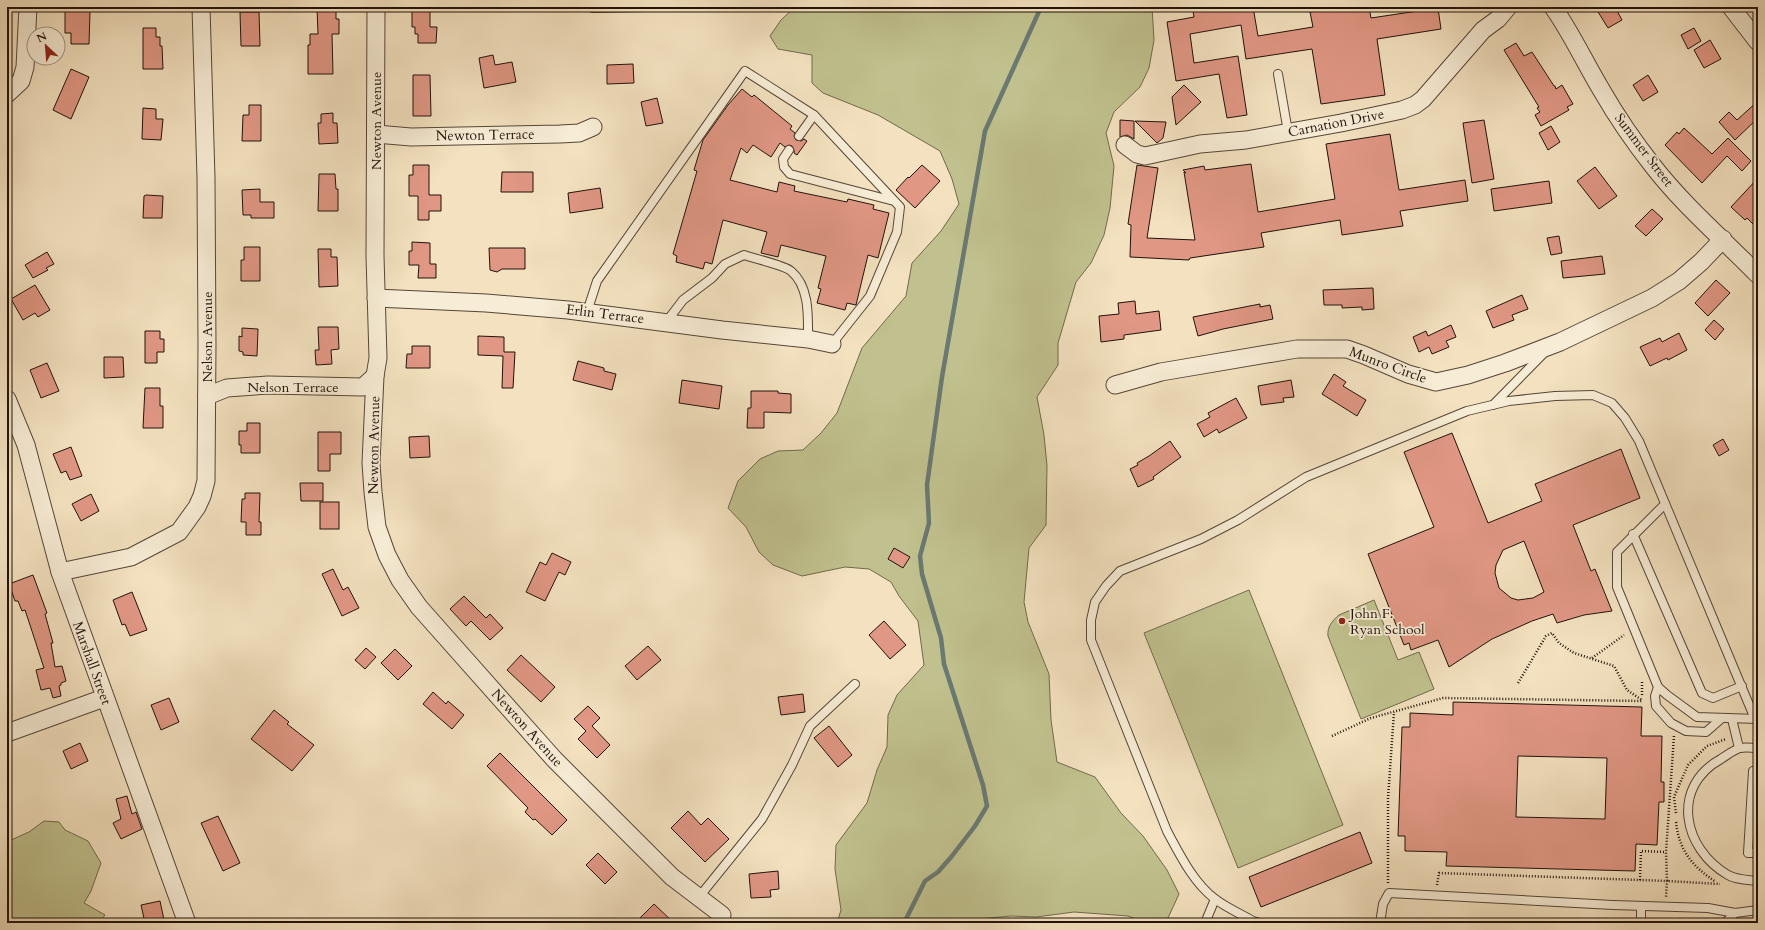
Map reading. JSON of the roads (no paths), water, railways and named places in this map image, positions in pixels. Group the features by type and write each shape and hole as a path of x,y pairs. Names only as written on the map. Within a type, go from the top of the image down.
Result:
{"street":[{"path":"7,94 21,81 25,67 28,7"},
{"name":"Nelson Avenue","path":"60,572 131,557 178,532 186,524 202,496 206,481 206,178 201,7"},
{"name":"Newton Avenue","path":"376,7 375,256 378,358 375,376 371,463 373,499 377,527 387,555 400,580 419,607 554,759 672,877 722,915"},
{"name":"Carnation Drive","path":"1125,145 1137,154 1145,156 1200,144 1246,140 1394,112 1415,105 1423,98 1483,30 1498,19 1508,7"},
{"name":"Summer Street","path":"1553,7 1565,24 1621,122 1652,166 1686,206 1723,239 1758,275"},
{"path":"1731,7 1758,42"},
{"name":"Newton Terrace","path":"376,134 411,137 560,134 579,133 593,127"},
{"name":"Munro Circle","path":"1115,385 1161,372 1182,368 1298,349 1325,348 1347,349 1408,374 1436,382 1468,375 1498,366 1553,345 1615,316 1666,289 1679,282 1723,239"},
{"name":"Erlin Terrace","path":"376,298 486,302 587,312 667,321 722,330 808,339 832,344"},
{"name":"Nelson Terrace","path":"207,396 227,388 234,387 363,387 375,376"},
{"name":"Marshall Street","path":"7,399 26,445 60,572 104,698 187,923"},
{"path":"7,733 104,698"}],"lane":[{"path":"592,8 648,7"},
{"path":"587,312 597,281 745,71 814,115 900,207 897,232 870,296 832,344"},
{"path":"1278,74 1288,132"},
{"path":"799,136 814,115"},
{"path":"789,150 783,159 784,167 790,174 895,201"},
{"path":"667,321 683,300 712,278 725,264 744,255 791,271 802,284 808,309 808,339"},
{"path":"1492,405 1553,345"},
{"path":"1260,923 1253,921 1215,899 1193,875 1167,830 1091,640 1091,620 1095,602 1106,586 1120,571 1201,540 1238,520 1306,477 1467,410 1509,401 1555,396 1593,395 1612,403 1625,418 1639,441 1756,719 1697,717 1667,695 1658,686 1617,587 1617,552 1633,534 1665,504"},
{"path":"1633,534 1702,693 1713,698 1742,686"},
{"path":"698,897 762,819 792,765 810,726 855,684"},
{"path":"1658,686 1654,696 1656,706 1671,723 1686,731 1706,732 1722,718"},
{"path":"1732,719 1739,748"},
{"path":"1758,748 1739,748 1710,764 1695,782 1690,794 1688,810 1688,824 1698,847 1710,861 1728,876 1758,881"},
{"path":"1758,772 1753,771 1748,853 1758,853"},
{"path":"1380,923 1382,904 1388,893 1436,897 1708,908 1735,913 1758,910"},
{"path":"1205,923 1215,899"},
{"path":"1641,906 1641,923"},
{"path":"1724,923 1735,913"}],"waterway":[{"path":"904,923 925,881 938,872 952,856 975,826 987,806 983,785 944,664 941,638 922,574 920,556 929,523 927,485 942,377 985,131 1041,7"}],"place":[{"name":"John F. Ryan School","path":"1342,621"}]}
